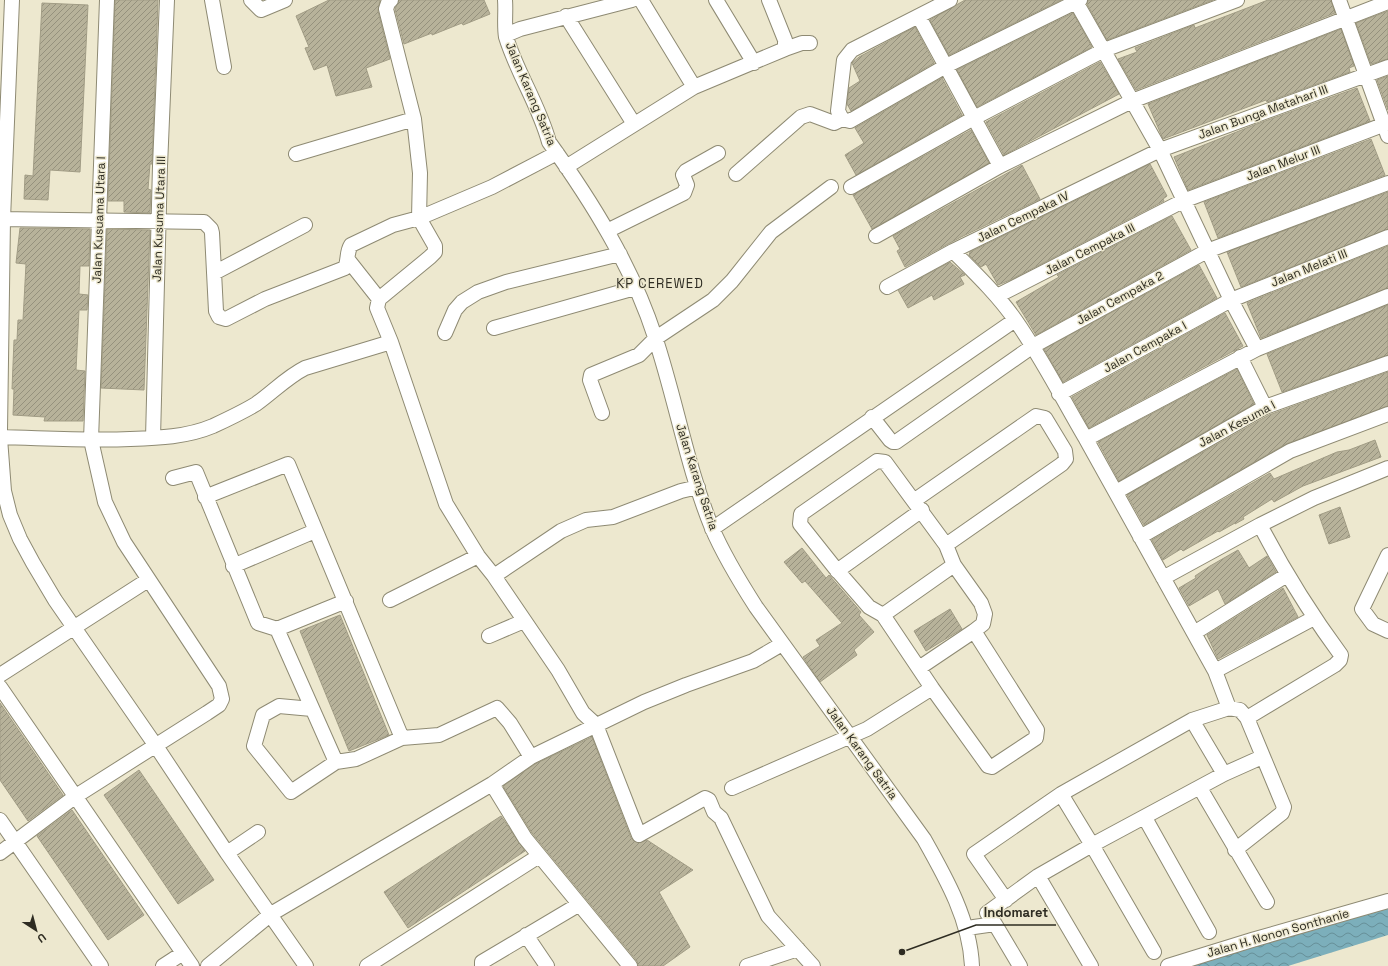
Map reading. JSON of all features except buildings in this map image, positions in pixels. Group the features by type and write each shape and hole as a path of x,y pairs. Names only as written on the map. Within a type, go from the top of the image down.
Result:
{"street":[{"path":"0,431 2,219 12,0"},
{"name":"Jalan Kusuama Utara I","path":"0,853 76,796 207,713 219,705 222,699 220,686 124,542 105,502 91,440 107,0"},
{"name":"Jalan Kusuma Utara III","path":"153,438 167,0"},
{"path":"212,0 224,67"},
{"path":"251,0 261,10 285,0"},
{"path":"392,0 388,3 386,9 414,118 420,173 419,218 435,246 434,252 379,299 376,308 391,342 446,504 478,556 494,576 558,670 583,713 596,725 639,835 705,798 709,800 714,812 721,818 768,916 813,966"},
{"name":"Jalan Karang Satria","path":"506,0 506,35 529,93 545,128 549,142 607,231 620,254 656,338 698,487 712,529 735,573 782,644 851,735 924,839 940,868 966,928 972,966"},
{"path":"506,35 520,29 566,16 632,0"},
{"path":"641,0 694,87"},
{"path":"716,0 754,63"},
{"path":"769,0 785,40 785,49"},
{"path":"842,119 838,111 844,60 847,55 852,50 950,0"},
{"path":"736,174 801,117 810,114 834,123 842,119 850,121 946,66 1077,0 1160,150 1207,251 1257,349"},
{"path":"851,187 974,118 1104,50 1237,0"},
{"path":"1339,0 1386,128"},
{"path":"876,236 1000,166 1132,101 1388,2"},
{"path":"566,16 634,124"},
{"path":"919,17 1000,166"},
{"path":"566,167 694,87 802,42 810,42"},
{"name":"Jalan Bunga Matahari III","path":"1160,150 1388,67"},
{"path":"296,154 414,118"},
{"name":"Jalan Melur III","path":"1183,201 1386,128"},
{"name":"Jalan Cempaka IV","path":"887,287 953,251 1160,150"},
{"path":"379,299 349,261 348,251 351,245 393,225 419,218 492,187 557,153"},
{"path":"607,231 684,193 687,186 684,175 686,171 718,153"},
{"name":"Jalan Cempaka 2","path":"872,417 890,440 896,442 1033,346 1207,251 1388,182"},
{"path":"602,413 590,380 591,375 639,354 656,338 713,300 732,281 771,232 831,187"},
{"name":"Jalan Cempaka III","path":"997,296 1183,201"},
{"path":"2,219 99,219 159,222 204,222 207,224 212,233 216,311 219,317 226,319 270,297 345,268 349,261"},
{"path":"214,273 305,225"},
{"name":"Jalan Melati III","path":"1231,300 1388,236"},
{"path":"953,251 997,296 1033,346 1215,671 1229,708"},
{"path":"445,333 455,310 462,302 478,292 506,282 620,254"},
{"path":"494,328 634,288"},
{"path":"1086,439 1257,349 1388,296"},
{"name":"Jalan Cempaka I","path":"1059,394 1231,300"},
{"path":"712,529 872,417 1015,320"},
{"path":"306,966 271,914 226,853 156,746 55,600 20,539 4,491 0,438 91,440 153,438 184,435 213,426 256,404 305,368 391,342"},
{"path":"1240,358 1265,407"},
{"name":"Jalan Kesuma I","path":"1116,492 1265,407 1388,363"},
{"path":"1140,537 1290,451 1388,414"},
{"path":"837,571 918,505 1036,416 1046,418 1065,451 1066,459 1062,464 946,545"},
{"path":"919,668 974,632 983,624 985,614 981,603 954,565 946,545 918,505 886,462 877,461 802,514 800,524 837,571 869,606 883,615 932,688 988,766 996,765 1036,738 1037,730 974,632"},
{"path":"205,497 288,464 402,738"},
{"path":"1163,578 1260,525 1314,498 1388,468"},
{"path":"173,478 196,472 233,566 258,623 277,629 346,601"},
{"path":"494,576 561,531 586,520 613,517 681,491 698,487"},
{"path":"1247,718 1335,665 1340,660 1341,655 1314,618 1287,575 1260,525"},
{"path":"233,566 315,531"},
{"path":"1388,555 1362,609 1372,624 1388,631"},
{"path":"390,600 478,556"},
{"path":"883,615 954,565"},
{"path":"1194,633 1287,575"},
{"path":"0,674 75,628 148,580"},
{"path":"1215,671 1314,618"},
{"path":"489,636 524,621"},
{"path":"277,629 336,762"},
{"path":"208,966 271,914 492,784 531,758 596,725 686,684 753,661 782,644"},
{"path":"0,687 192,966"},
{"path":"732,788 867,729 932,688"},
{"path":"312,709 279,706 263,715 254,746 291,792 336,762 356,759 402,738 439,735 485,712 497,708 510,723 531,758"},
{"path":"1006,900 974,854 1061,794 1192,720 1229,708 1240,710 1247,718 1284,809 1278,817 1235,850"},
{"path":"1192,720 1224,774"},
{"path":"1020,966 987,913 1038,876 1092,845 1145,818 1224,774 1262,757"},
{"path":"492,784 515,822 539,856 630,966"},
{"path":"1200,788 1235,850 1267,902"},
{"path":"1061,794 1154,952"},
{"path":"1145,818 1209,932"},
{"path":"0,820 101,966"},
{"path":"226,853 258,832"},
{"path":"367,966 539,856"},
{"path":"1038,876 1091,966"},
{"name":"Jalan H. Nonon Sonthanie","path":"1168,966 1388,901"},
{"path":"482,966 482,962 578,905"},
{"path":"966,928 995,924"},
{"path":"526,935 547,966"},
{"path":"747,966 798,949"},
{"path":"163,966 184,953"}],"water":[{"path":"1388,901 1388,935 1288,966 1168,966"}],"place":[{"name":"Indomaret","path":"902,952"}],"district":[{"name":"KP CEREWED","path":"660,283"}]}
